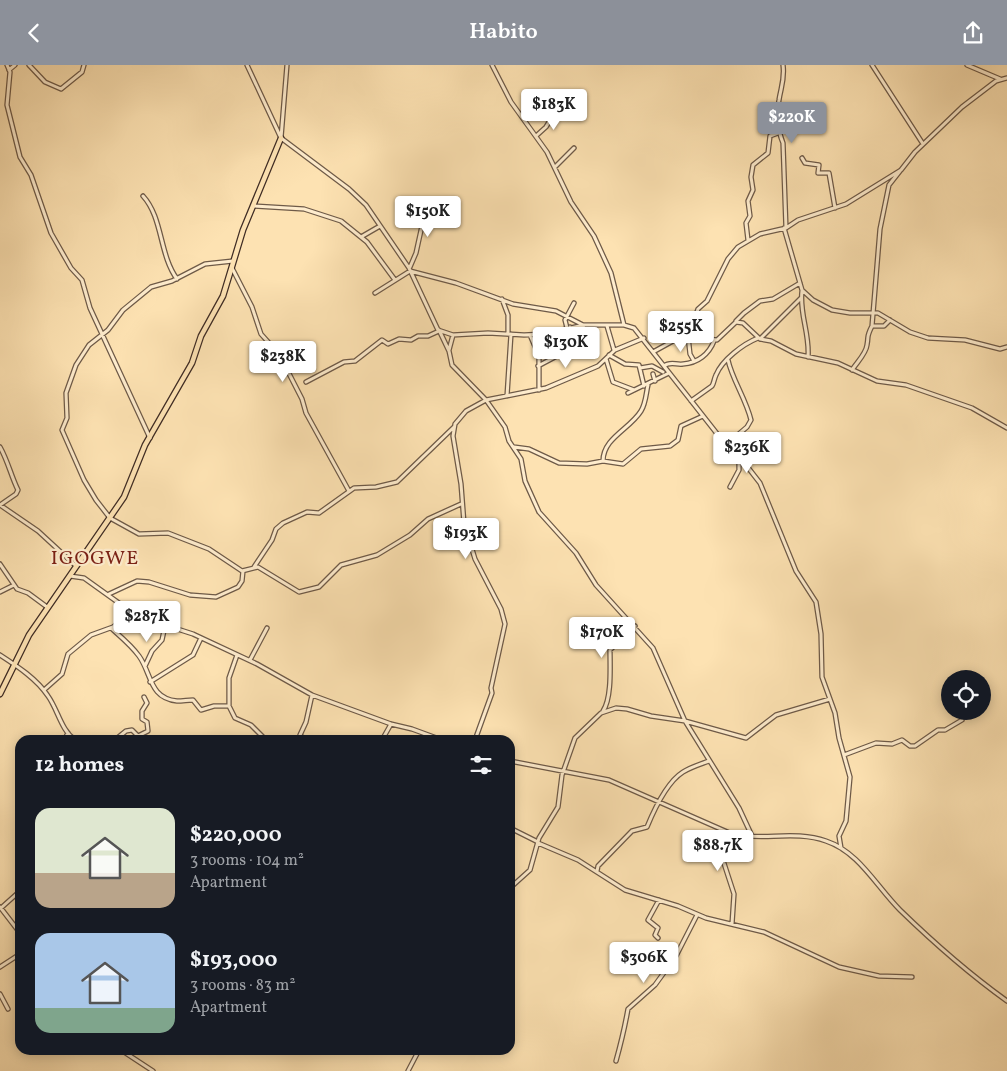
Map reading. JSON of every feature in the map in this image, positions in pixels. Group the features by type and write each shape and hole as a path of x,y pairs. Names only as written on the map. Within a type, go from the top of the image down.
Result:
{"main road":[{"path":"0,695 17,656 47,607 128,490 143,450 192,363 201,336 223,296 243,230 280,139"}],"street":[{"path":"7,65 9,70 7,105 20,157 30,175 51,233 70,267 82,280 90,308 136,404 150,438"},
{"path":"9,70 15,65"},
{"path":"29,65 45,82 61,89 82,73 84,65"},
{"path":"247,65 280,139 349,189 366,205 410,269 449,351 452,365 486,400 505,427 513,447 521,459 529,493 539,512 576,553 596,585 635,626 656,654 685,721 740,808 752,837"},
{"path":"280,139 287,65"},
{"path":"492,65 511,102 536,136 554,167 611,273 624,325"},
{"path":"782,65 784,79 778,103 778,133 783,143 785,228 802,290 801,298 809,347 808,357"},
{"path":"872,65 923,144"},
{"path":"966,65 1000,79"},
{"path":"852,370 867,346 866,335 872,326 880,229 889,185 923,144 962,107 1000,79 1007,78"},
{"path":"536,136 546,127 555,112"},
{"path":"748,240 746,223 750,216 748,201 753,190 751,177 753,165 768,153 770,136 778,133"},
{"path":"554,167 574,148"},
{"path":"802,158 806,163 819,165 818,173 829,173 835,207"},
{"path":"653,353 682,336 694,322 698,309 707,301 731,255 748,240 769,231 785,228 798,220 846,204 901,170"},
{"path":"143,196 154,210 155,223 168,264 177,279"},
{"path":"375,293 410,269 416,253 419,229 427,203"},
{"path":"254,206 305,209 341,221 361,237 395,280"},
{"path":"361,237 380,226"},
{"path":"234,261 205,265 177,279 146,291 123,310 102,335 89,345 72,372 66,397 67,419 62,429 86,484 110,517 139,534 168,533 197,544 212,551 243,571"},
{"path":"232,268 252,307 261,334 279,354 302,399 306,413 350,491"},
{"path":"410,269 512,303 556,311 567,316 586,330 594,352"},
{"path":"662,377 664,366 667,363 684,364 705,356 714,341 721,337 746,311 760,301 773,299 800,283"},
{"path":"802,290 813,300 832,310 850,313 873,312 910,332 928,338 965,339 1000,349 1007,347"},
{"path":"691,401 713,385 716,374 728,360 747,343 759,338 801,298"},
{"path":"502,299 508,315 510,334 507,396"},
{"path":"538,355 556,350 568,341 567,316 574,303"},
{"path":"866,312 873,319"},
{"path":"872,326 884,326 890,320"},
{"path":"736,322 747,325 759,338 771,341 796,354 838,363 877,381 906,385 972,409 1007,428"},
{"path":"306,382 344,362 354,361 382,340 388,344 399,339 411,340 418,336 428,336 439,331 453,335 530,335 567,326 624,325 634,328 644,338 653,353 691,401 762,485 796,571 816,602 821,634 822,677 830,699 850,784 846,821 840,836 842,848"},
{"path":"607,326 614,350"},
{"path":"449,351 453,335"},
{"path":"530,335 538,355 538,390"},
{"path":"682,336 714,341"},
{"path":"688,336 690,354 694,361"},
{"path":"254,567 272,540 276,529 283,523 307,512 317,513 356,487 376,487 397,482 454,427 466,411 486,400 538,390 591,369 606,359 614,350 644,338"},
{"path":"538,366 572,348 591,342"},
{"path":"609,355 625,364 638,364 644,386"},
{"path":"606,359 613,382 634,390"},
{"path":"727,444 747,427 751,420 746,401 738,387 728,360"},
{"path":"640,368 652,366 663,372"},
{"path":"628,393 648,385 669,373"},
{"path":"653,374 655,381"},
{"path":"603,461 604,449 641,411 648,395 648,385"},
{"path":"513,447 530,449 559,463 587,464 603,461 624,464 641,449 672,445 678,440 681,425 703,415"},
{"path":"454,427 453,435 461,484 461,504 464,523 475,559 501,609 505,624 492,693 477,735"},
{"path":"0,447 8,460 14,483 18,490 0,505 38,531 76,566"},
{"path":"730,487 739,470 739,456"},
{"path":"243,571 254,567 260,568 297,592 317,587 341,565 370,558 384,551 410,535 428,519 461,504"},
{"path":"0,564 14,585 47,607"},
{"path":"108,594 137,581 150,582 190,595 216,597 236,589 242,581 243,571"},
{"path":"70,576 84,578 108,594 130,613 165,626 188,631 250,660 312,695 391,724 429,735"},
{"path":"0,591 14,585"},
{"path":"44,690 62,674 68,654 91,635 111,628 130,613"},
{"path":"145,667 152,651 162,640 165,626"},
{"path":"515,884 527,874 538,842 558,807 562,775 566,770 576,735 601,713 607,700 611,671 610,650 635,626"},
{"path":"111,628 128,642 145,667 150,682 161,696 176,701 193,700 200,710 214,706 229,707"},
{"path":"250,660 267,628"},
{"path":"150,682 193,655 201,638"},
{"path":"237,655 229,678 229,707 235,718 251,725 261,735"},
{"path":"0,661 2,656 22,670 44,690 68,733"},
{"path":"17,656 22,670"},
{"path":"300,734 306,722 312,695"},
{"path":"139,735 148,731 147,722 142,719 142,711 147,703 144,697"},
{"path":"601,713 621,708 651,716 685,721 746,738 776,715 830,699"},
{"path":"844,755 876,743 892,744 902,740 910,746 915,746 938,730 945,730 962,721"},
{"path":"385,735 391,724"},
{"path":"121,735 128,730 132,730 136,735"},
{"path":"597,871 598,866 632,831 646,829 652,814 668,787 679,775 709,761"},
{"path":"515,762 566,770 609,780 731,834 752,837 811,837 842,848 856,860 898,908 955,962 1007,1001"},
{"path":"515,830 578,860 625,890 678,906 697,915 764,932 839,967 879,976 912,977"},
{"path":"731,834 721,843 719,848 734,894 732,924"},
{"path":"15,895 0,907 15,926"},
{"path":"658,938 655,935 658,928 648,920 660,900"},
{"path":"616,1061 627,1023 628,1009 655,985 676,956 697,915"},
{"path":"0,967 15,956"},
{"path":"0,993 8,1009"},
{"path":"129,1055 153,1071"},
{"path":"408,1071 416,1055"}],"district":[{"name":"IGOGWE","path":"95,559"}]}
